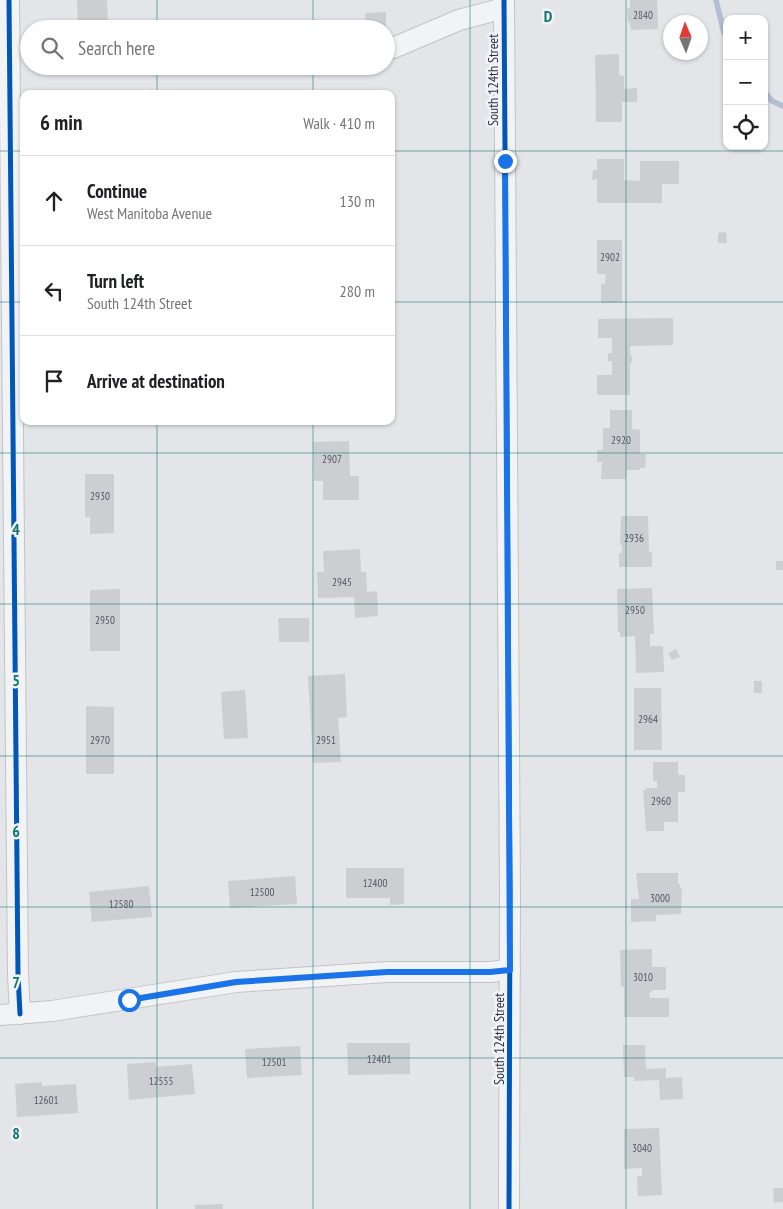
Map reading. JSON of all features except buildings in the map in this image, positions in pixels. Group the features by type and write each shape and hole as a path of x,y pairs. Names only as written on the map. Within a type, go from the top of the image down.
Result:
{"street":[{"path":"9,0 20,1014"},
{"path":"395,47 459,20 504,4"},
{"name":"South 124th Street","path":"504,4 510,970 509,1209"},
{"path":"0,1015 90,1005 236,982 387,972 490,972 510,970"}],"waterway":[{"path":"716,0 723,29"},
{"path":"768,96 772,101 783,106"}],"cycle path":[{"path":"9,0 18,975 20,1014"},
{"path":"504,0 510,892 509,1209"}],"route":[{"path":"129,1000 236,982 387,972 490,972 510,970 505,161"}]}
